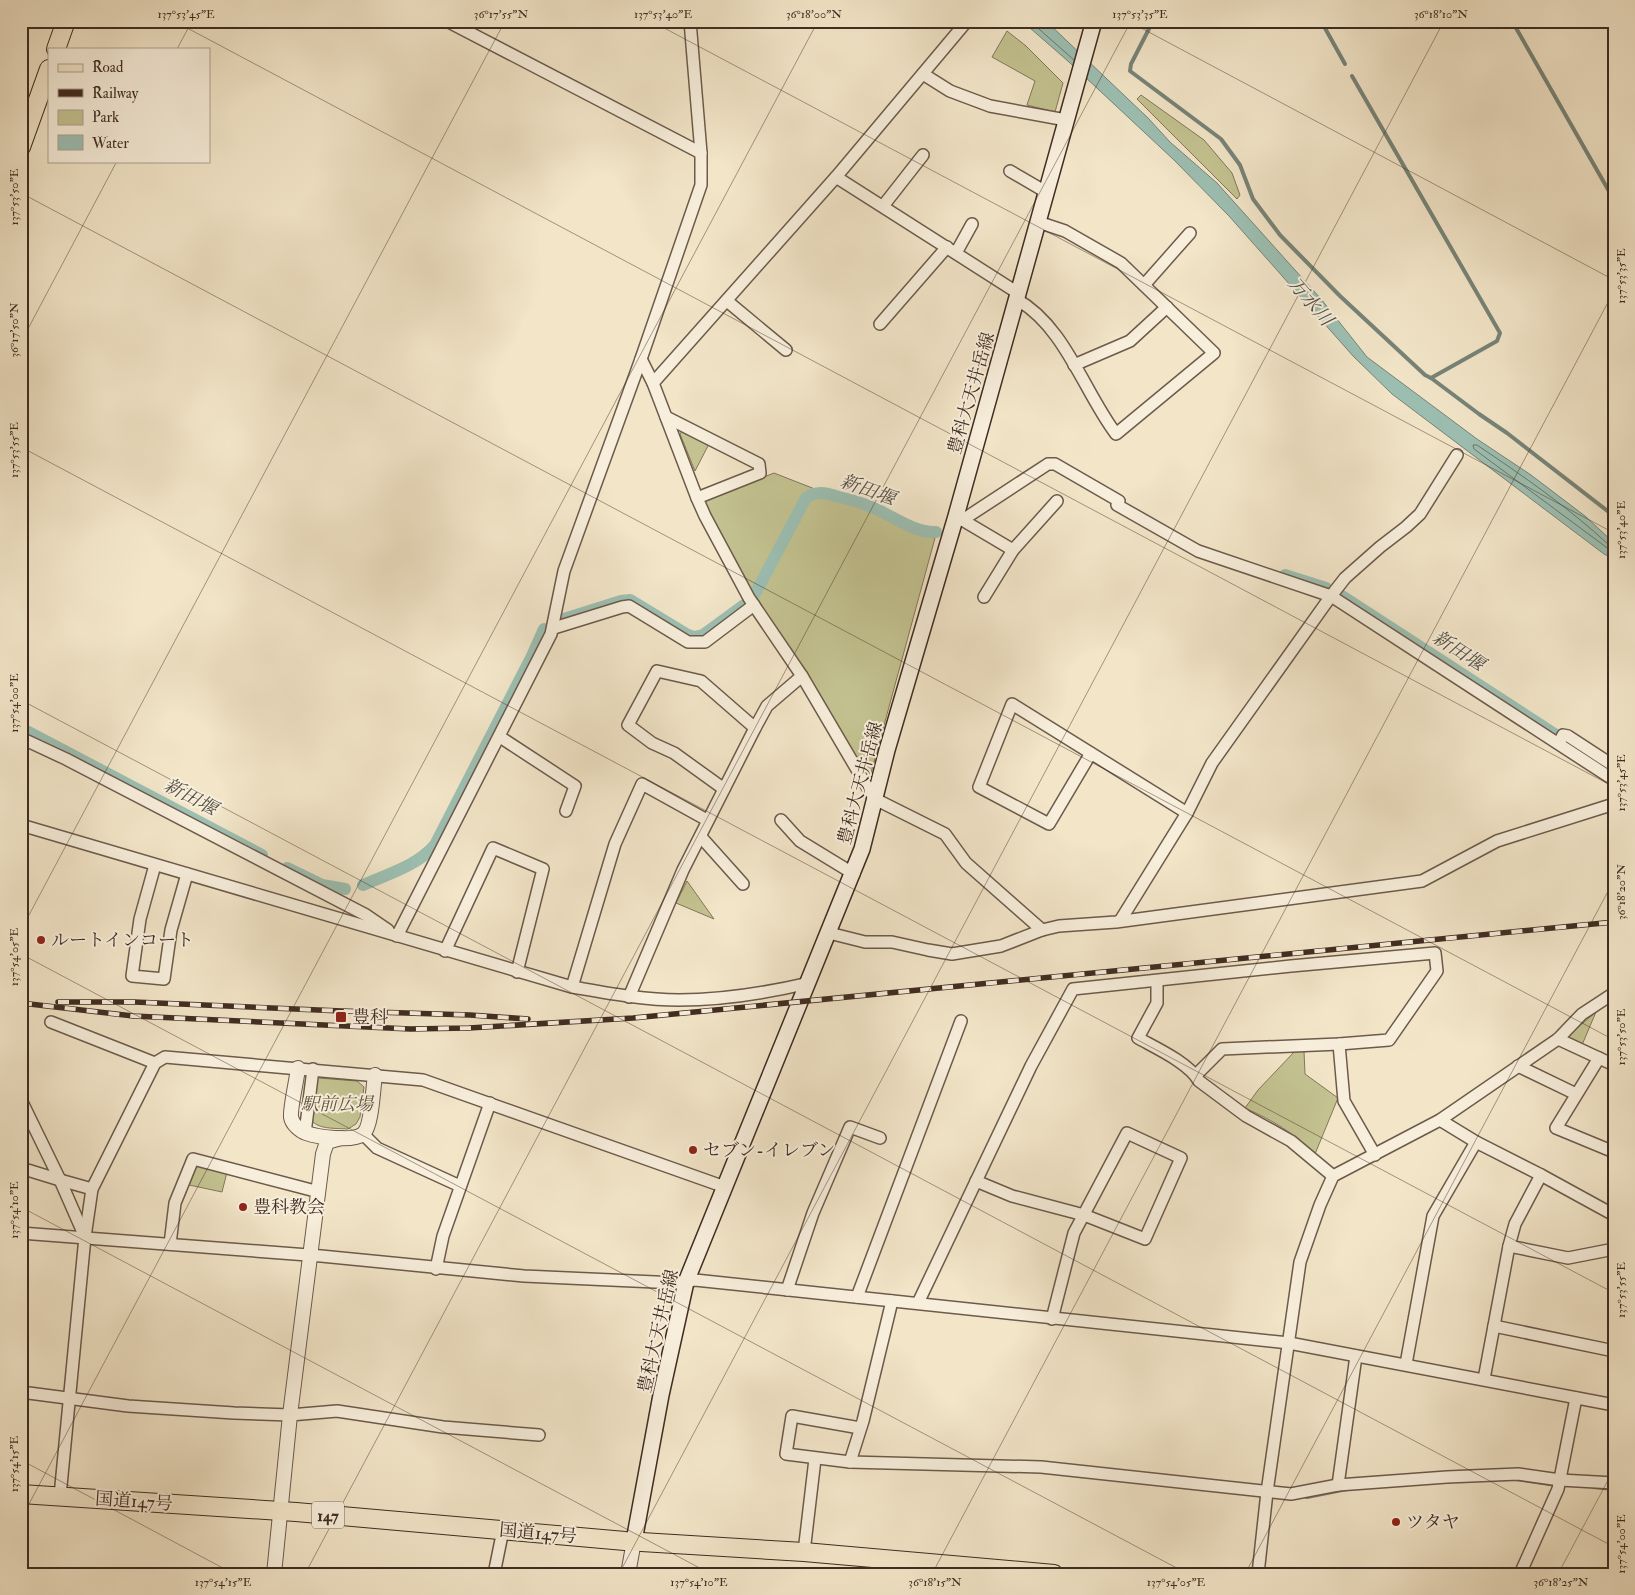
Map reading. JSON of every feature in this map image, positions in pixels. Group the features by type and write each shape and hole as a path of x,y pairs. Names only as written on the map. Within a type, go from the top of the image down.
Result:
{"main road":[{"path":"56,48 66,21"},
{"name":"豊科大天井岳線","path":"634,1541 657,1414 686,1282 854,874 867,834 888,750 960,518 1017,296 1094,21"},
{"path":"21,147 48,72"},
{"name":"国道147号","path":"21,1494 279,1511 634,1541 804,1552 921,1568 1054,1574"}],"street":[{"path":"446,21 701,153"},
{"path":"397,936 554,628 554,617 564,571 641,359 701,185 701,153 690,21"},
{"path":"653,383 836,176 968,21"},
{"path":"923,74 950,90 990,106 1066,120"},
{"path":"883,206 923,155"},
{"path":"1010,171 1046,192"},
{"path":"836,176 951,250 1031,308 1063,346 1103,417 1116,434 1214,354 1121,263 1065,231 1038,222"},
{"path":"880,324 951,250 972,224"},
{"path":"1144,285 1190,233"},
{"path":"727,301 786,350"},
{"path":"1074,365 1130,341 1167,307"},
{"path":"641,359 653,383 696,498 754,605 802,676 875,799 945,834 966,863 1042,930"},
{"path":"666,416 759,464 760,473 696,498"},
{"path":"1120,921 1188,813 1212,763 1331,596 1345,578 1420,514 1457,455"},
{"path":"1013,550 960,518 1048,464 1055,464 1119,501 1117,505 1198,551 1331,596 1559,742 1614,780"},
{"path":"984,597 1013,550 1057,501"},
{"path":"554,628 629,606 688,642 706,642 754,605"},
{"path":"724,788 674,753 652,742 628,725 657,671 701,681 755,728"},
{"path":"629,997 683,870 755,728 767,706 802,676"},
{"path":"1091,753 1049,824 979,787 1012,704 1188,813"},
{"path":"1559,742 1563,735 1568,736 1614,766"},
{"path":"500,737 575,786 566,812"},
{"path":"21,738 66,759 366,915 397,936"},
{"path":"572,988 615,844 642,784 707,820"},
{"path":"829,933 865,942 892,942 952,954 1001,946 1042,930 1059,926 1120,921 1422,882 1498,841 1614,804"},
{"path":"781,820 800,840 854,874"},
{"path":"21,825 572,988 629,997 679,1000 747,995 809,983"},
{"path":"701,837 744,884"},
{"path":"446,951 494,848 544,869 517,972"},
{"path":"155,865 140,919 132,976 164,979 171,930 186,874"},
{"path":"918,1303 1031,1066 1073,989 1435,953 1437,971 1389,1040 1339,1044 1222,1048 1196,1075"},
{"path":"1157,981 1157,1003 1138,1038 1182,1064 1196,1075 1199,1080 1246,1116 1291,1141 1333,1176"},
{"path":"1258,1574 1267,1492 1300,1262 1320,1205 1333,1176 1440,1120 1558,1039 1582,1014 1614,993"},
{"path":"857,1297 961,1021"},
{"path":"51,1022 155,1063"},
{"path":"1558,1039 1614,1065"},
{"path":"1339,1044 1344,1101 1375,1155"},
{"path":"60,1496 85,1237 92,1189 155,1063 165,1057 423,1080 725,1187"},
{"path":"1600,1058 1556,1128 1614,1152"},
{"path":"1518,1066 1576,1094"},
{"path":"298,1068 291,1118 295,1126 318,1141 322,1154"},
{"path":"305,1133 313,1069"},
{"path":"305,1133 341,1138 353,1138 363,1134 368,1126 375,1075"},
{"path":"21,1100 85,1237"},
{"path":"436,1269 443,1236 490,1103"},
{"path":"1440,1120 1476,1142 1541,1174 1614,1215"},
{"path":"787,1290 813,1213 850,1127 880,1138"},
{"path":"363,1134 377,1148 460,1186"},
{"path":"976,1181 1012,1196 1084,1215 1145,1239 1181,1158 1127,1134 1084,1215 1074,1233 1052,1319"},
{"path":"274,1574 279,1511 319,1192 322,1154 326,1142 341,1138"},
{"path":"1406,1364 1433,1216 1476,1142"},
{"path":"170,1244 176,1202 192,1160 319,1192"},
{"path":"21,1168 92,1189"},
{"path":"1484,1379 1509,1246 1515,1224 1541,1174"},
{"path":"21,1233 170,1244 524,1276 686,1282 695,1280 1289,1343 1614,1405"},
{"path":"1509,1246 1568,1258 1614,1249"},
{"path":"850,1462 892,1301"},
{"path":"1494,1326 1614,1351"},
{"path":"1338,1485 1356,1356"},
{"path":"21,1392 128,1406 290,1415 337,1411 443,1427 539,1435"},
{"path":"1520,1574 1558,1489 1576,1398"},
{"path":"860,1428 792,1416 786,1454 850,1462 1041,1466 1291,1494 1338,1485 1518,1474 1560,1480 1614,1483"},
{"path":"804,1552 815,1459"},
{"path":"494,1574 503,1530"},
{"path":"628,1574 634,1541"}],"green space":[{"path":"1007,31 1026,46 1063,83 1055,112 1027,105 1035,81 992,57"},
{"path":"1141,95 1204,140 1232,173 1240,195 1237,199 1137,99"},
{"path":"682,431 709,444 695,471 680,434"},
{"path":"774,473 871,511 921,534 935,538 868,784 756,599 702,502"},
{"path":"687,881 714,919 676,903"},
{"path":"1596,1012 1582,1045 1565,1038"},
{"path":"1296,1050 1304,1051 1305,1074 1338,1098 1315,1154 1282,1128 1245,1108 1258,1090"},
{"name":"駅前広場","path":"318,1078 357,1081 364,1087 360,1117 356,1124 348,1129 338,1129 327,1128 313,1122 310,1118 315,1081"},
{"path":"197,1165 227,1172 222,1192 189,1185"}],"water":[{"name":"万水川","path":"1022,21 1046,21 1148,118 1170,142 1217,183 1321,299 1367,357 1585,516 1614,543 1614,559 1604,554 1392,394 1353,356 1229,216 1174,160"}],"waterway":[{"path":"1153,21 1131,64 1130,71 1221,139 1240,165 1253,199 1280,235 1340,296 1425,375 1507,433 1614,516"},
{"path":"1321,21 1345,64"},
{"path":"1512,21 1614,200"},
{"path":"1352,76 1500,333 1497,341 1431,378"},
{"name":"新田堰","path":"755,594 806,498 810,495 826,493 858,502 920,530 936,532"},
{"name":"新田堰","path":"1285,575 1326,588"},
{"name":"新田堰","path":"1342,596 1556,735"},
{"name":"新田堰","path":"564,619 621,601 630,600 694,637 703,635 744,605"},
{"name":"新田堰","path":"363,885 411,864 420,859 435,845 544,629"},
{"name":"新田堰","path":"21,728 262,855"},
{"name":"新田堰","path":"287,868 322,885 345,889"},
{"path":"1516,1479 1556,1485"},
{"path":"1593,1487 1614,1489"},
{"path":"1307,1497 1347,1489"}],"railway":[{"path":"21,1003 133,1016 410,1029 469,1028 633,1018 1614,922"},
{"path":"58,1002 134,1002 528,1019"}],"place":[{"name":"ルートインコート","path":"41,940"},
{"name":"豊科","path":"341,1017"},
{"name":"セブン-イレブン","path":"693,1150"},
{"name":"豊科教会","path":"243,1207"},
{"name":"ツタヤ","path":"1396,1522"}]}
